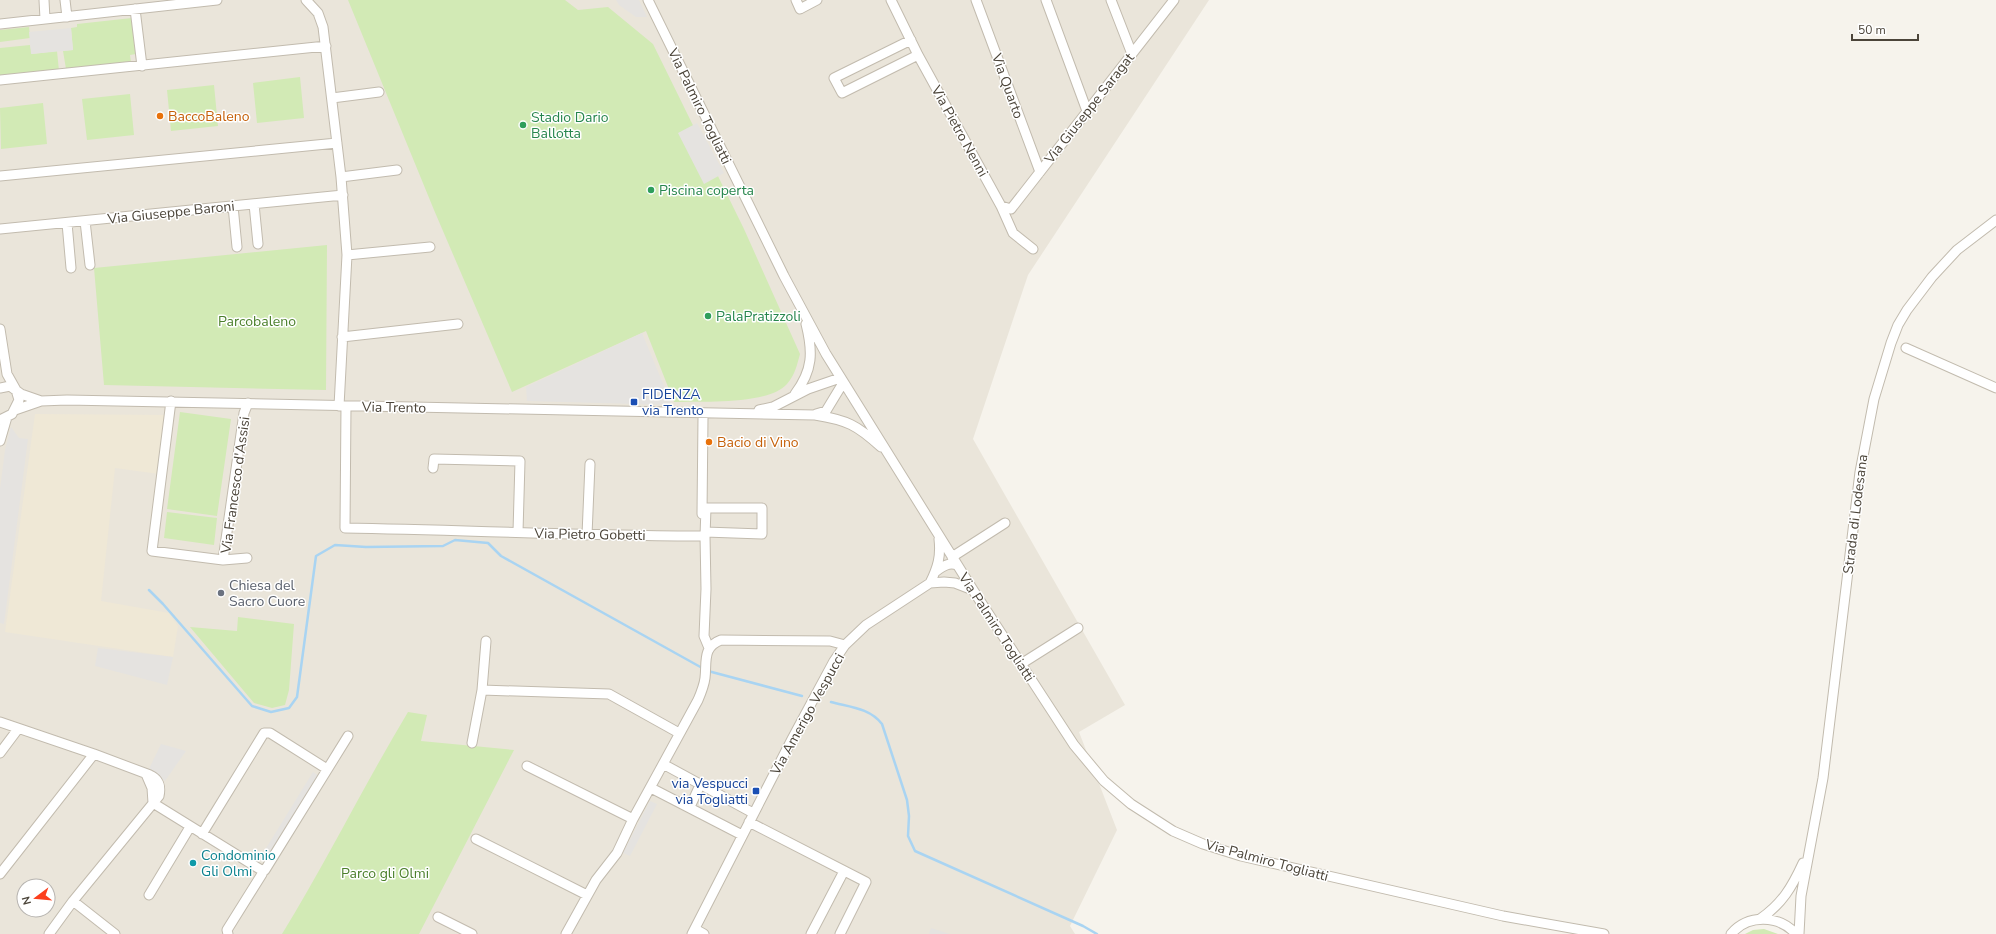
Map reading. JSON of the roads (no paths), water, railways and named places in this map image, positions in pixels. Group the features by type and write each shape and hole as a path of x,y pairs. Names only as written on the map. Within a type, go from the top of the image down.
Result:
{"street":[{"path":"44,0 45,19"},
{"path":"65,0 66,17"},
{"path":"0,24 216,0"},
{"name":"Via Pietro Gobetti","path":"307,0 318,14 323,27 343,195 347,255 342,338 345,528 587,535 762,534 762,508 706,508 704,534"},
{"name":"Via Palmiro Togliatti","path":"648,0 784,276 842,381 890,455 973,590 1074,745 1091,767 1131,804 1173,831 1203,844 1241,856 1502,916 1604,934"},
{"path":"796,0 800,9 817,0"},
{"name":"Via Pietro Nenni","path":"891,0 918,55 1001,206 1014,233 1033,248"},
{"name":"Via Quarto","path":"976,0 1040,172"},
{"path":"1046,0 1087,111"},
{"path":"1111,0 1132,54"},
{"name":"Via Giuseppe Saragat","path":"1001,206 1010,209 1174,0"},
{"path":"135,9 142,66"},
{"path":"911,40 834,78 836,83 842,93 918,55"},
{"path":"0,80 326,46"},
{"path":"332,98 379,92"},
{"path":"0,176 337,143"},
{"path":"341,177 397,170"},
{"name":"Via Giuseppe Baroni","path":"0,229 343,195"},
{"path":"254,204 258,244"},
{"path":"233,206 237,246"},
{"name":"Strada di Lodesana","path":"1809,849 1823,778 1860,472 1874,399 1884,363 1898,325 1932,277 1957,250 1996,220"},
{"path":"85,221 90,265"},
{"path":"67,223 71,268"},
{"path":"347,255 430,247"},
{"name":"Via Trento","path":"793,398 804,383 809,367 811,351 803,311"},
{"path":"342,338 458,324"},
{"path":"0,329 7,374 16,390 19,400 15,410"},
{"path":"1906,348 1996,388"},
{"path":"814,415 826,411 842,381"},
{"name":"Via Trento","path":"746,414 774,407 821,384 842,381"},
{"path":"0,388 10,386 41,401"},
{"path":"0,441 3,419 15,410 41,401"},
{"name":"Via Trento","path":"41,401 171,401 342,406 814,415 846,421 869,436 890,455"},
{"name":"Via Francesco d'Assisi","path":"171,401 152,551 223,560 244,413 248,403"},
{"path":"703,418 706,589 704,636 709,648"},
{"path":"433,468 434,459 520,461 518,532"},
{"path":"587,535 590,464"},
{"path":"935,572 955,561 1005,523"},
{"path":"930,583 940,557 938,534"},
{"path":"223,560 247,558"},
{"path":"944,582 953,574 955,561"},
{"name":"Via Amerigo Vespucci","path":"693,931 742,835 831,668 845,645 866,625 930,583 955,583 973,590"},
{"path":"1021,664 1078,628"},
{"path":"566,934 596,880 617,853 633,819 703,690 705,677 705,654 709,648 721,640 830,641 845,645"},
{"path":"472,744 482,690 486,641"},
{"path":"482,690 609,694 679,733"},
{"path":"0,722 94,754 146,774 152,788 153,803 73,901 49,934"},
{"path":"0,752 18,728"},
{"path":"202,834 264,734 270,733 327,769"},
{"path":"228,934 226,930 348,736"},
{"path":"0,874 94,754"},
{"path":"663,764 754,813"},
{"path":"527,766 633,819"},
{"path":"690,808 700,785"},
{"path":"651,788 742,835"},
{"path":"153,803 262,871"},
{"path":"749,822 866,882 840,934"},
{"path":"149,895 190,827"},
{"path":"476,839 587,895"},
{"path":"1731,934 1741,925 1760,919 1779,904 1789,892 1809,849"},
{"path":"1798,934 1801,896 1809,849"},
{"path":"811,934 844,871"},
{"path":"73,901 115,934"},
{"path":"438,917 472,934"},
{"path":"1760,919 1778,921 1798,934"},
{"path":"693,931 704,934"}],"waterway":[{"path":"149,590 252,706 271,712 289,708 297,697 316,556 335,545 366,547 443,546 455,540 488,543 501,556 704,669"},
{"path":"708,671 802,696"},
{"path":"831,702 866,711 882,724 907,800 909,816 908,836 915,851 1083,926 1097,934"}],"place":[{"name":"BaccoBaleno","path":"160,116"},
{"name":"Stadio Dario Ballotta","path":"523,125"},
{"name":"Piscina coperta","path":"651,190"},
{"name":"PalaPratizzoli","path":"708,316"},
{"name":"FIDENZA via Trento","path":"634,402"},
{"name":"Bacio di Vino","path":"709,442"},
{"name":"Chiesa del Sacro Cuore","path":"221,593"},
{"name":"via Vespucci via Togliatti","path":"756,791"},
{"name":"Condominio Gli Olmi","path":"193,863"}],"park label":[{"name":"Parcobaleno","path":"257,321"},
{"name":"Parco gli Olmi","path":"385,873"}]}
